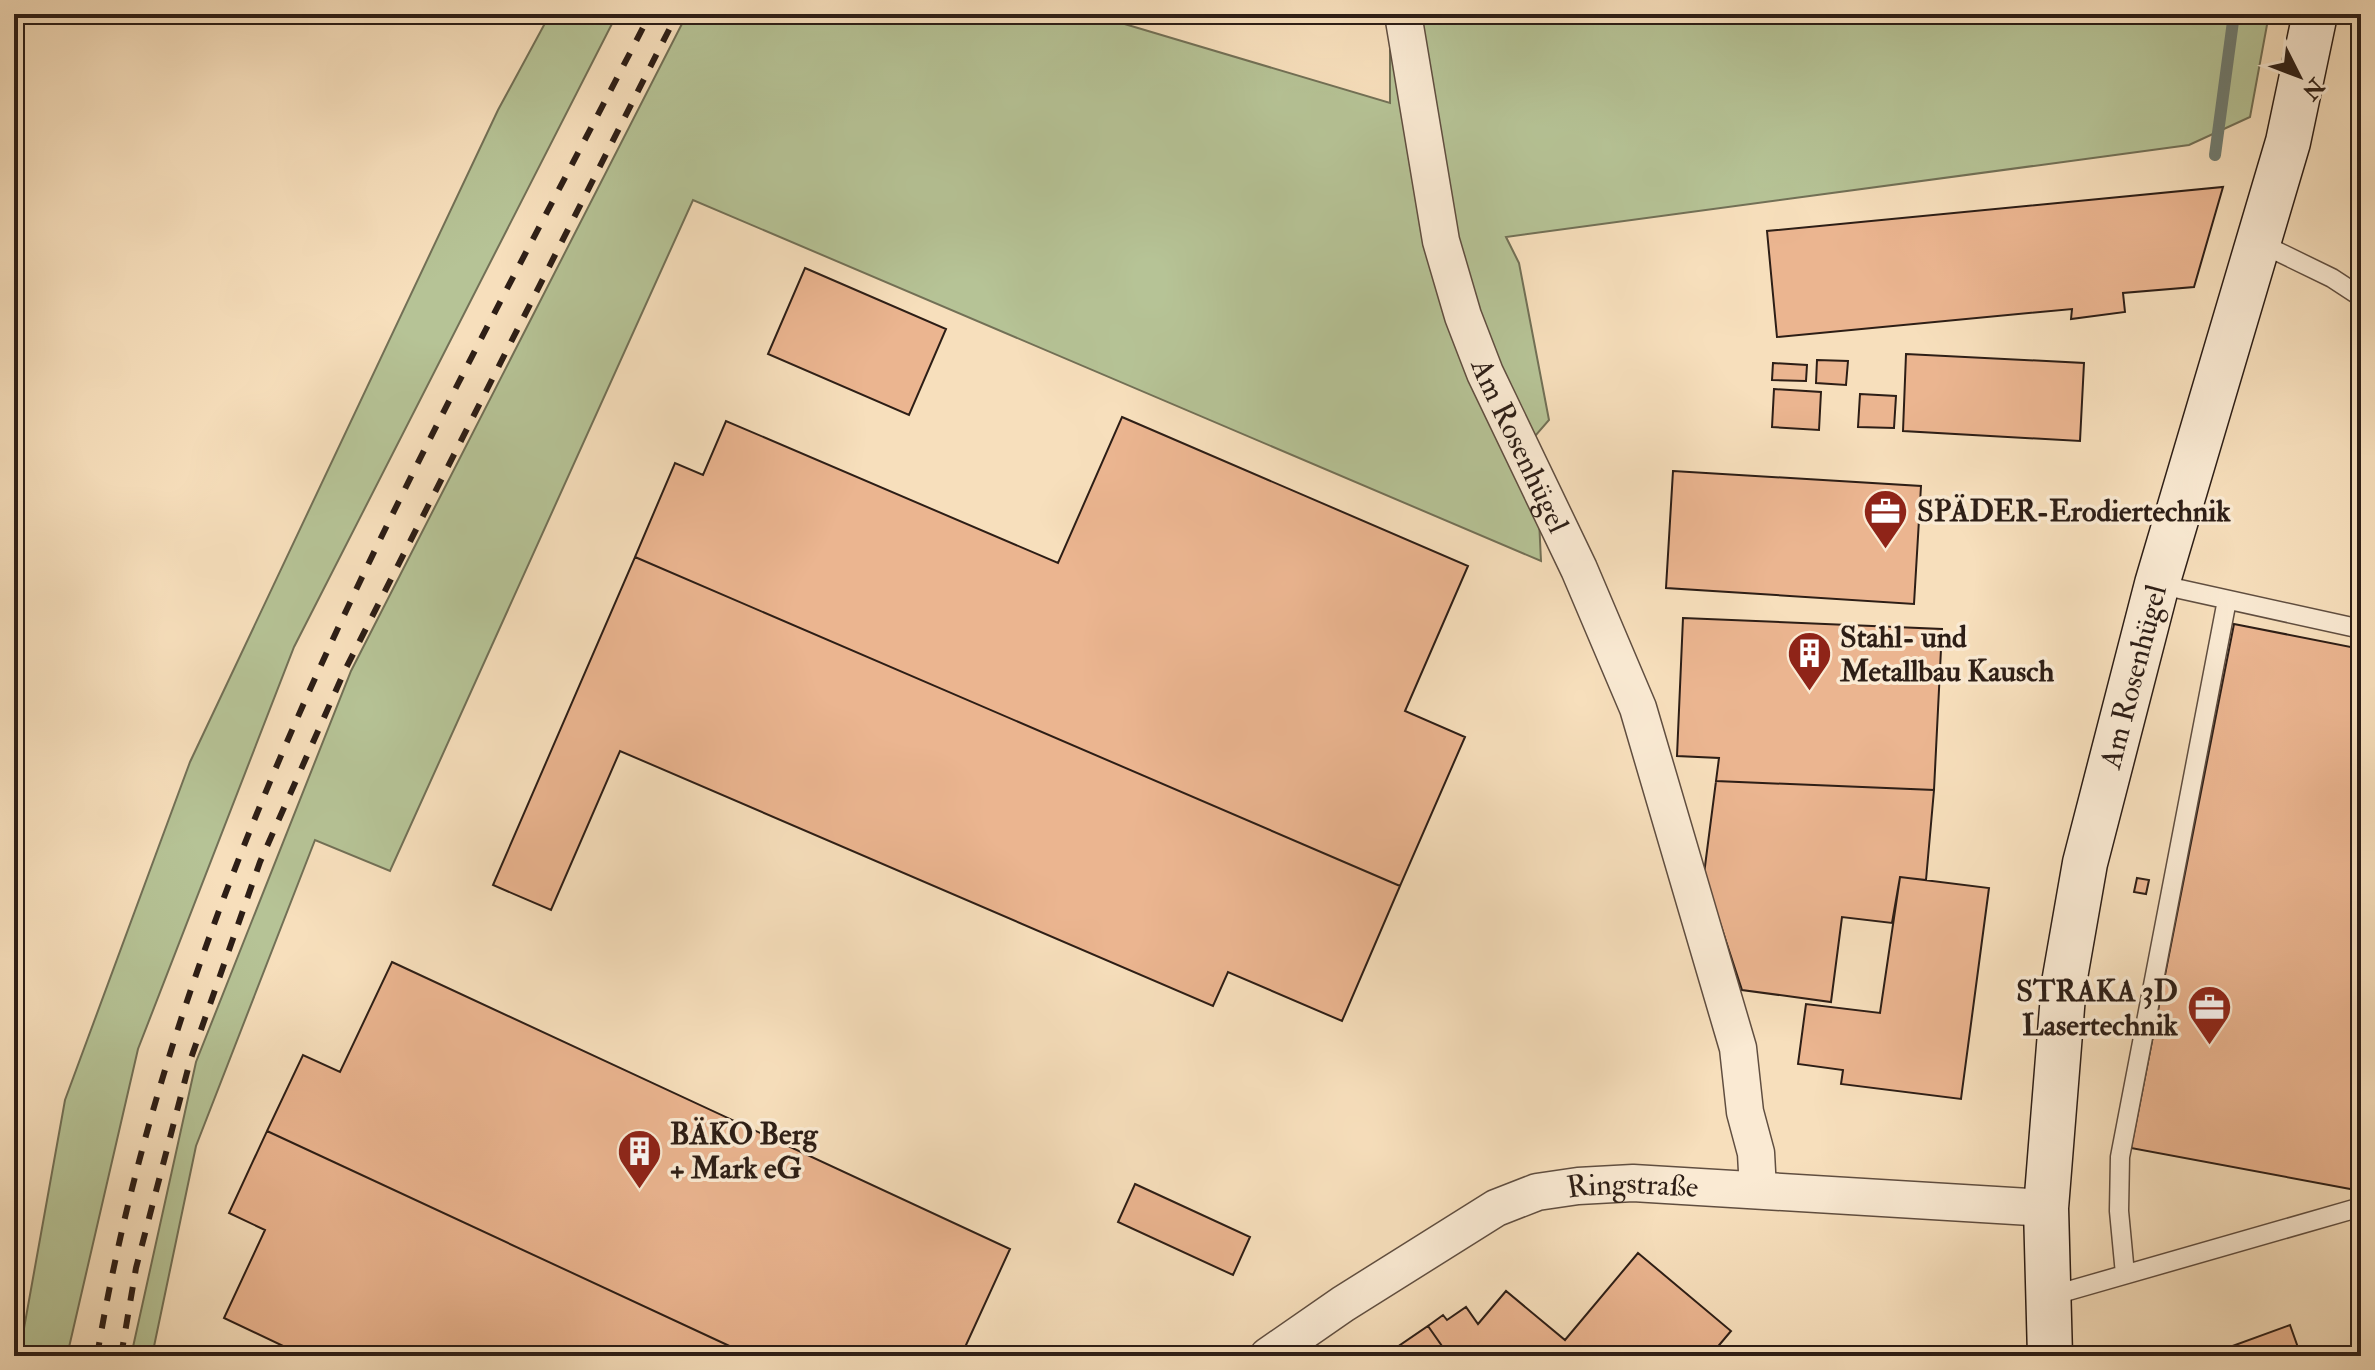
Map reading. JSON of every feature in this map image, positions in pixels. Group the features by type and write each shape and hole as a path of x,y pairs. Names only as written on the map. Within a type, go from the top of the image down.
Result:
{"street":[{"name":"Am Rosenhügel","path":"1403,14 1414,94 1450,271 1485,373 1579,569 1638,708 1738,1048 1745,1112 1756,1153 1758,1190"},
{"name":"Am Rosenhügel","path":"2050,1356 2046,1208 2064,983 2085,863 2157,584 2288,142 2315,14"},
{"name":"Ringstraße","path":"1268,1356 1343,1304 1496,1208 1537,1192 1633,1183 2046,1208"}],"lane":[{"path":"2258,242 2332,278 2361,297"},
{"path":"2157,584 2361,629"},
{"path":"2125,1274 2119,1211 2120,1157 2227,600"},
{"path":"2047,1297 2361,1207"}],"green space":[{"path":"550,14 617,14 294,647 138,1049 67,1356 19,1356 65,1100 190,762 498,110"},
{"path":"687,14 1091,14 1390,103 1390,14 2269,14 2250,117 2189,145 1506,237 1519,263 1549,420 1535,436 1541,561 693,200 390,871 315,840 196,1146 152,1356 131,1356 196,1062 351,671"}],"building":[{"path":"2223,187 2194,287 2123,293 2125,312 2071,319 2072,309 1777,337 1767,231"},
{"path":"805,268 946,329 909,415 768,354"},
{"path":"1906,354 2084,363 2080,441 1903,431"},
{"path":"1817,360 1848,361 1846,385 1816,383"},
{"path":"1773,363 1807,365 1806,381 1772,380"},
{"path":"1774,389 1821,392 1819,430 1772,427"},
{"path":"1860,394 1896,396 1894,428 1858,427"},
{"path":"1122,417 1468,566 1405,711 1465,737 1400,886 635,557 675,463 703,475 726,421 1058,563"},
{"path":"1673,471 1921,486 1914,604 1666,588"},
{"path":"635,557 1400,886 1342,1021 1228,972 1213,1006 620,751 551,910 493,885"},
{"name":"Stahl- und Metallbau Kausch","path":"1683,618 1942,629 1934,790 1716,781 1719,758 1677,756"},
{"path":"2234,624 2361,649 2361,1191 2131,1148"},
{"path":"1716,781 1934,790 1926,880 1900,877 1892,923 1842,917 1831,1002 1742,990 1704,874"},
{"path":"1900,877 1989,888 1961,1099 1841,1084 1843,1070 1798,1064 1806,1004 1880,1013"},
{"path":"2137,878 2149,880 2146,894 2134,892"},
{"name":"BÄKO Berg + Mark eG","path":"392,962 1010,1249 961,1356 751,1356 267,1131 303,1055 340,1072"},
{"path":"267,1131 751,1356 302,1355 224,1318 265,1230 229,1213"},
{"path":"1135,1184 1250,1237 1233,1275 1118,1222"},
{"path":"1638,1253 1731,1331 1710,1356 1449,1356 1428,1326 1443,1315 1447,1320 1466,1307 1478,1324 1506,1291 1565,1340"},
{"path":"2290,1325 2301,1356 2205,1356"},
{"path":"1428,1326 1449,1356 1384,1356"}],"waterway":[{"path":"2215,155 2234,14"}],"railway":[{"path":"97,1356 135,1177 186,1003 249,832 321,665 399,500 650,14"},
{"path":"121,1356 136,1268 190,1061 260,862 345,670 677,14"}],"place":[{"name":"SPÄDER-Erodiertechnik","path":"1886,550"},
{"name":"Stahl- und Metallbau Kausch","path":"1809,693"},
{"name":"STRAKA 3D Lasertechnik","path":"2209,1047"},
{"name":"BÄKO Berg + Mark eG","path":"639,1190"}]}
